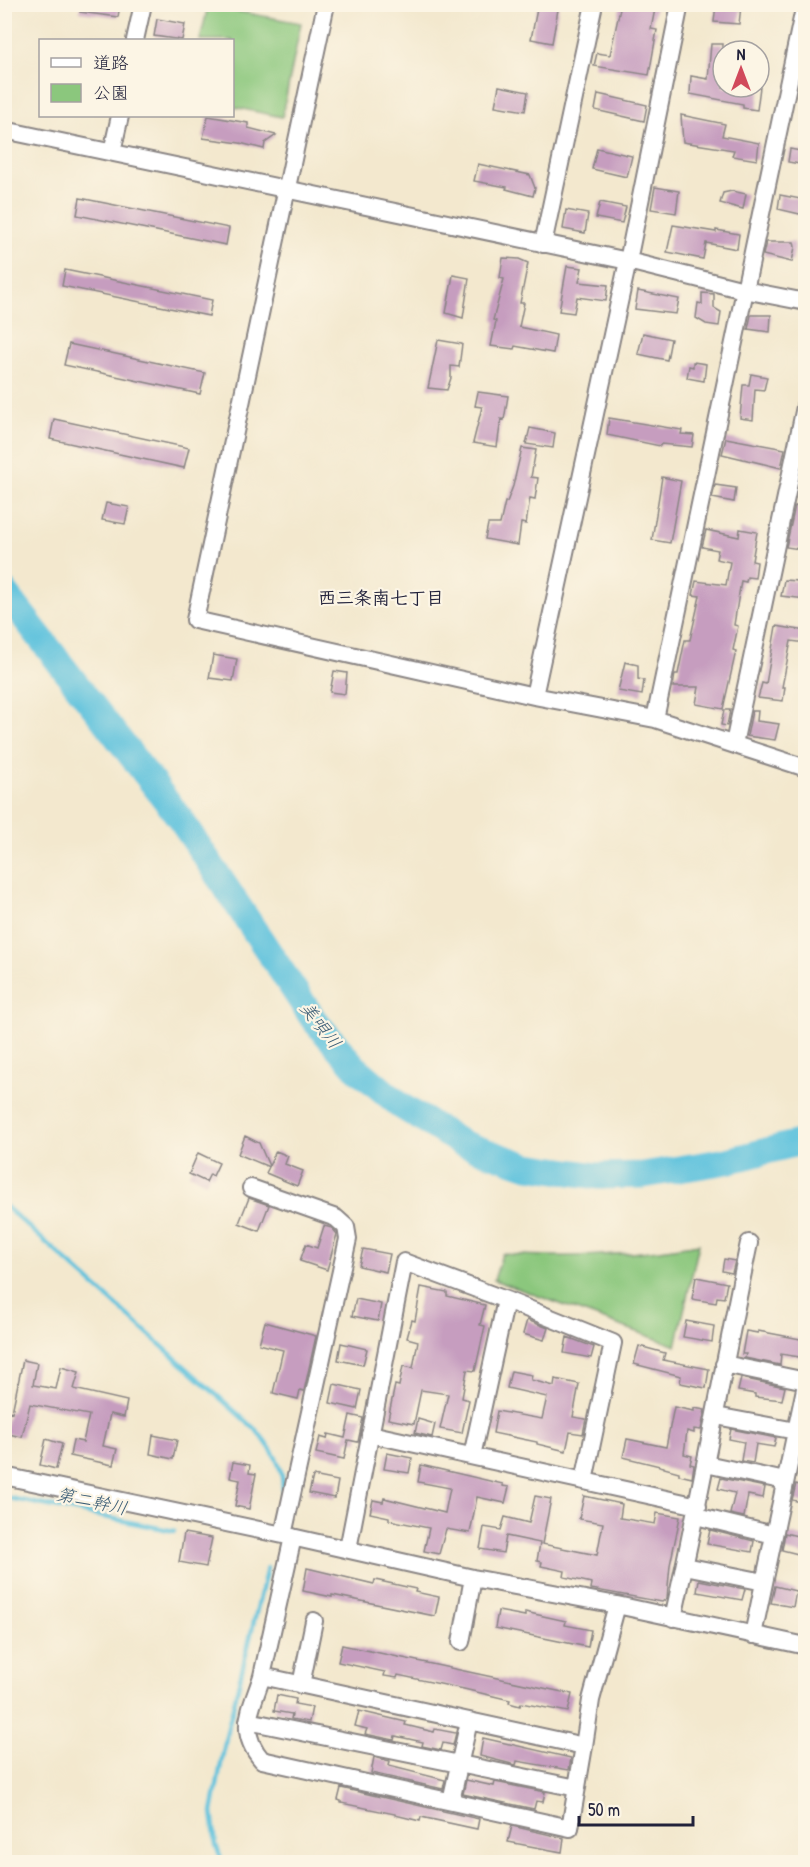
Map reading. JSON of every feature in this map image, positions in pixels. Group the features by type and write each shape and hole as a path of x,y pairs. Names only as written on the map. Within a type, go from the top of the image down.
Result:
{"street":[{"path":"135,39 143,4"},
{"path":"326,4 195,620 534,696 655,719 806,768"},
{"path":"543,244 594,4"},
{"path":"534,696 628,261 680,4"},
{"path":"655,719 805,4"},
{"path":"112,152 120,117"},
{"path":"4,130 628,261 744,290 806,302"},
{"path":"734,744 806,402"},
{"path":"251,1188 336,1218 346,1227 348,1239 262,1676 248,1721 246,1732 251,1748 262,1760 570,1828 591,1700 617,1605"},
{"path":"673,1618 716,1416 748,1243"},
{"path":"348,1550 405,1262 613,1343 584,1481"},
{"path":"472,1456 506,1300"},
{"path":"724,1364 806,1382 753,1635"},
{"path":"716,1416 796,1431"},
{"path":"370,1434 584,1481 697,1511 774,1535"},
{"path":"706,1464 785,1481"},
{"path":"4,1476 473,1578 617,1605 806,1646"},
{"path":"685,1566 764,1582"},
{"path":"461,1642 473,1578"},
{"path":"301,1685 314,1621"},
{"path":"262,1676 584,1746"},
{"path":"248,1721 577,1788"},
{"path":"451,1802 469,1721"}],"green space":[{"path":"208,6 301,23 282,117 234,107 234,39 200,39"},
{"path":"699,1244 676,1346 494,1280 502,1254 600,1255"}],"building":[{"path":"81,4 120,4 118,17 80,12"},
{"path":"538,4 559,4 552,43 531,39"},
{"path":"621,4 656,4 651,29 657,30 649,75 594,66 597,53 610,55"},
{"path":"716,4 741,6 739,24 714,22"},
{"path":"157,19 185,24 182,39 154,36"},
{"path":"711,44 711,98 690,94 691,76 708,79"},
{"path":"499,86 528,92 525,111 495,106"},
{"path":"598,94 647,105 644,121 595,110"},
{"path":"716,99 758,99 757,110 743,108 743,104"},
{"path":"681,115 725,124 722,136 759,143 757,160 732,156 734,150 683,142"},
{"path":"208,117 248,123 248,128 276,135 265,143 264,149 203,138"},
{"path":"597,148 632,156 627,177 592,169"},
{"path":"790,149 806,152 806,165 788,162"},
{"path":"478,164 530,175 535,188 533,196 506,189 507,187 474,181"},
{"path":"655,187 679,191 676,213 651,209"},
{"path":"732,191 746,194 743,209 720,203 723,193"},
{"path":"780,195 806,200 804,215 778,209"},
{"path":"80,198 229,228 226,245 77,215"},
{"path":"600,202 626,207 622,223 596,218"},
{"path":"566,210 588,214 585,233 563,229"},
{"path":"673,225 739,234 737,249 706,243 703,259 667,252"},
{"path":"766,242 794,242 792,262 763,255"},
{"path":"503,258 519,259 528,263 520,303 524,303 519,327 556,335 553,353 515,346 514,349 491,346 496,321 493,320 504,279 500,278"},
{"path":"567,266 582,268 579,282 608,285 606,301 577,297 574,313 559,311"},
{"path":"65,270 212,300 209,316 62,286"},
{"path":"453,275 469,278 463,318 446,313"},
{"path":"638,291 679,299 676,314 635,309"},
{"path":"702,293 714,294 714,308 721,312 719,326 706,324 696,318 698,303 702,304"},
{"path":"751,315 771,315 770,332 748,329"},
{"path":"643,333 671,339 667,360 638,354"},
{"path":"438,340 462,344 459,367 451,366 451,378 447,390 428,388"},
{"path":"69,344 205,373 200,394 64,365"},
{"path":"693,362 706,364 704,381 687,378 689,366 693,367"},
{"path":"751,374 767,377 764,390 755,389 753,420 740,418 743,385 749,385"},
{"path":"478,392 508,396 504,420 501,419 497,447 473,443 482,407 475,406"},
{"path":"609,418 682,430 681,434 694,435 692,447 661,444 660,446 607,435"},
{"path":"54,419 189,448 184,468 50,439"},
{"path":"530,428 555,433 553,448 526,444"},
{"path":"726,438 785,449 781,468 722,454"},
{"path":"522,448 536,450 531,477 538,478 535,499 530,498 526,524 521,523 518,545 485,539 488,524 500,524 505,502 513,486"},
{"path":"662,477 681,481 670,543 652,540"},
{"path":"715,485 736,488 734,502 712,498"},
{"path":"106,503 129,507 125,524 102,520"},
{"path":"795,506 806,508 806,550 786,547"},
{"path":"740,529 757,532 752,561 757,562 755,578 747,577 746,582 741,581 734,625 738,626 733,650 736,651 723,709 696,704 699,687 673,687 685,640 690,640 700,596 693,595 696,581 726,585 730,562 716,559 718,550 702,547 706,530 739,537"},
{"path":"784,580 798,581 798,586 806,587 806,599 781,596"},
{"path":"776,626 806,631 806,643 791,641 782,687 785,687 783,701 758,698 762,683 766,684"},
{"path":"213,655 237,659 233,681 209,678"},
{"path":"625,662 638,665 638,679 644,680 642,695 618,691"},
{"path":"334,671 347,673 345,694 330,692"},
{"path":"724,710 730,710 727,726 721,725"},
{"path":"752,711 758,711 757,721 779,724 775,740 747,736"},
{"path":"245,1136 259,1143 269,1166 276,1151 288,1156 285,1164 303,1171 297,1186 266,1173 269,1167 238,1154"},
{"path":"198,1153 219,1163 213,1176 210,1174 206,1182 189,1174"},
{"path":"249,1198 269,1205 259,1231 239,1223"},
{"path":"324,1226 332,1228 337,1234 327,1270 300,1261 306,1244 317,1248"},
{"path":"363,1249 390,1254 386,1272 359,1266"},
{"path":"724,1259 735,1261 732,1273 722,1271"},
{"path":"696,1277 727,1283 724,1298 717,1297 716,1303 692,1299"},
{"path":"421,1287 447,1292 447,1296 485,1305 480,1325 485,1326 475,1371 467,1370 462,1398 469,1400 462,1433 440,1429 448,1394 421,1390 414,1424 388,1419 395,1385 399,1386 403,1366 413,1368 418,1341 407,1338 412,1320 415,1321"},
{"path":"356,1299 381,1304 378,1321 352,1316"},
{"path":"527,1320 548,1328 544,1340 523,1334"},
{"path":"686,1321 714,1326 712,1342 683,1337"},
{"path":"265,1322 316,1336 304,1391 300,1390 298,1399 273,1393 283,1350 259,1344"},
{"path":"746,1331 806,1340 806,1358 781,1354 780,1365 745,1358 746,1354 742,1354"},
{"path":"567,1337 594,1347 591,1358 564,1353"},
{"path":"341,1343 367,1349 363,1365 338,1360"},
{"path":"639,1346 665,1353 663,1360 709,1369 706,1388 680,1383 681,1376 634,1364"},
{"path":"23,1360 37,1363 33,1385 56,1389 61,1367 79,1372 74,1389 127,1401 124,1417 110,1414 103,1446 117,1449 113,1465 70,1456 73,1440 83,1442 89,1415 30,1404 22,1437 4,1433 9,1411 12,1412"},
{"path":"511,1371 532,1375 531,1380 554,1386 555,1379 579,1384 573,1417 586,1419 583,1434 570,1432 566,1451 493,1433 497,1411 542,1419 547,1397 507,1388"},
{"path":"741,1378 785,1387 782,1400 755,1397 755,1394 738,1391"},
{"path":"334,1384 361,1390 357,1409 330,1403"},
{"path":"674,1407 694,1411 694,1408 705,1410 701,1430 694,1429 694,1433 687,1431 684,1454 692,1456 690,1464 694,1465 692,1478 679,1475 679,1472 664,1467 623,1457 627,1439 666,1447"},
{"path":"350,1415 363,1418 358,1442 348,1440 344,1459 316,1453 320,1437 327,1439 328,1434 345,1438"},
{"path":"418,1419 435,1424 432,1437 415,1433"},
{"path":"731,1429 776,1438 774,1447 756,1444 753,1463 741,1461 744,1442 729,1439"},
{"path":"153,1435 177,1440 173,1459 150,1454"},
{"path":"46,1439 62,1444 56,1469 40,1465"},
{"path":"387,1453 412,1458 409,1473 384,1469"},
{"path":"233,1462 250,1465 249,1473 256,1474 249,1509 235,1506 240,1480 230,1478"},
{"path":"421,1465 503,1484 509,1487 505,1503 477,1497 470,1533 446,1529 439,1554 424,1551 429,1528 389,1520 389,1517 370,1513 373,1500 383,1502 384,1498 445,1513 450,1488 418,1482"},
{"path":"313,1476 338,1481 335,1498 309,1493"},
{"path":"721,1478 765,1487 763,1498 748,1495 744,1517 730,1514 735,1493 718,1489"},
{"path":"796,1484 806,1487 806,1503 792,1500"},
{"path":"535,1496 551,1499 542,1544 597,1555 603,1523 579,1519 584,1496 622,1504 620,1518 655,1524 657,1513 680,1517 670,1565 667,1598 662,1602 591,1589 592,1583 564,1577 565,1571 541,1566 542,1562 537,1561 540,1543 506,1536 503,1553 480,1549 484,1527 501,1530 505,1517 529,1523"},
{"path":"710,1530 754,1541 752,1552 707,1544"},
{"path":"184,1533 212,1538 206,1567 179,1562"},
{"path":"785,1533 806,1538 806,1556 782,1550"},
{"path":"307,1568 374,1584 375,1580 416,1589 415,1592 439,1597 435,1616 303,1591"},
{"path":"699,1580 745,1589 742,1600 697,1592"},
{"path":"775,1586 796,1591 793,1607 771,1603"},
{"path":"498,1611 525,1616 525,1612 566,1621 565,1625 591,1630 588,1647 495,1628"},
{"path":"342,1645 572,1694 568,1712 521,1703 520,1706 509,1703 510,1700 398,1675 397,1678 384,1676 385,1672 338,1662"},
{"path":"277,1695 296,1699 295,1704 312,1707 309,1722 291,1719 292,1714 274,1711"},
{"path":"359,1711 406,1722 405,1725 434,1732 435,1729 456,1733 453,1745 443,1743 441,1750 422,1746 423,1742 395,1736 394,1740 365,1734 367,1729 355,1726"},
{"path":"483,1738 571,1758 569,1770 517,1761 516,1765 480,1756"},
{"path":"374,1757 390,1761 389,1766 445,1780 443,1789 371,1773"},
{"path":"466,1780 494,1786 495,1782 545,1792 543,1802 536,1801 534,1809 463,1794"},
{"path":"341,1788 479,1819 477,1829 421,1817 420,1821 341,1803 338,1800"},
{"path":"512,1826 564,1838 562,1852 508,1842"}],"waterway":[{"name":"美唄川","path":"4,591 179,817 314,1020 355,1067 401,1106 461,1143 528,1166 597,1176 643,1175 727,1161 806,1141"},
{"path":"4,1205 257,1431 275,1457 282,1474 281,1506"},
{"name":"第二幹川","path":"4,1497 174,1531"},
{"path":"222,1862 216,1845 212,1812 227,1732 267,1568"}],"district":[{"name":"西三条南七丁目","path":"381,597"}]}
